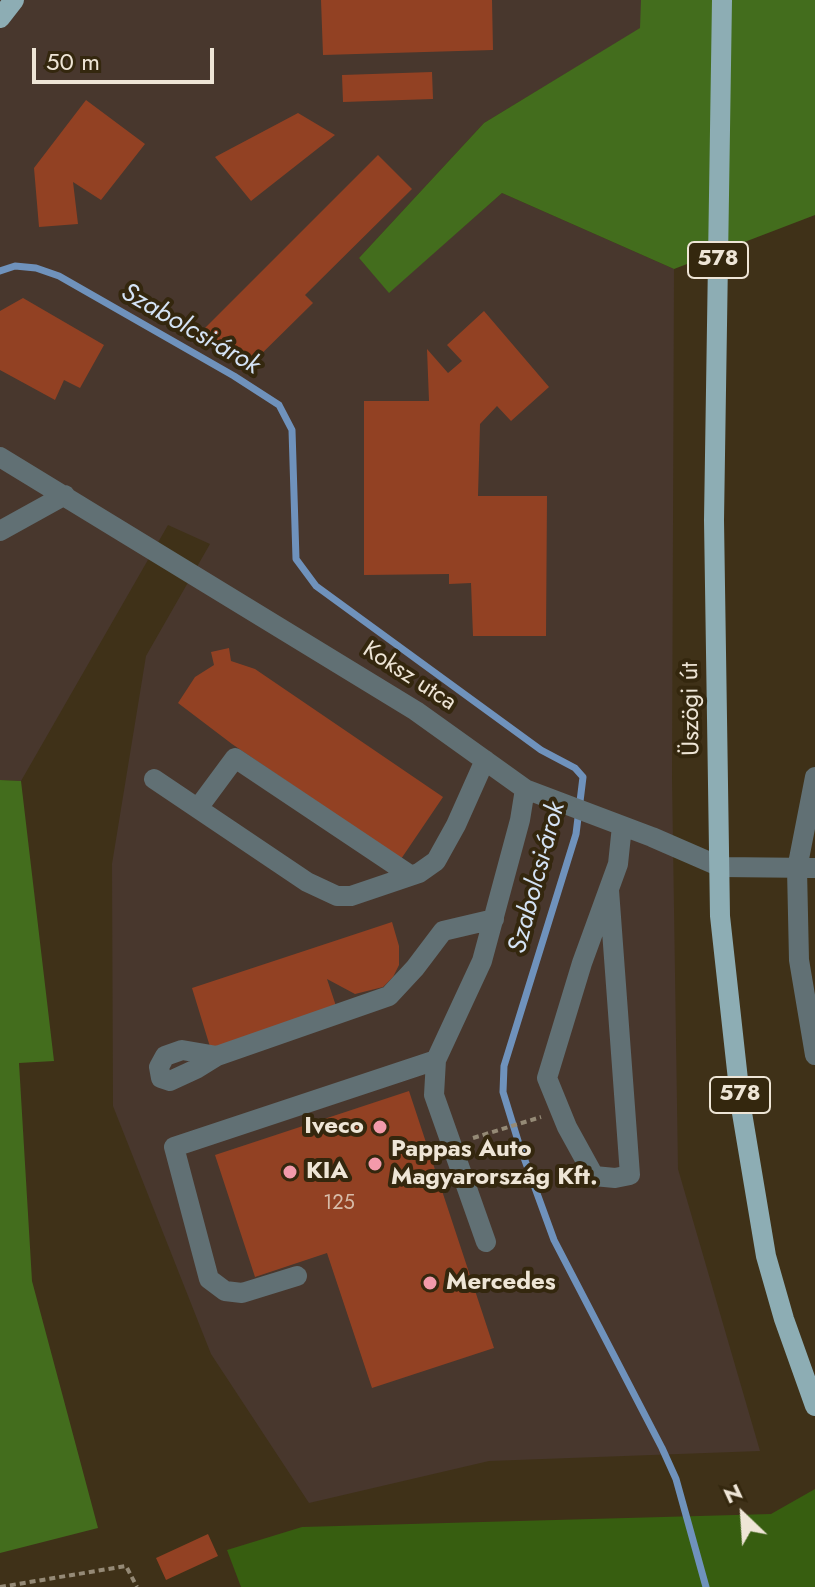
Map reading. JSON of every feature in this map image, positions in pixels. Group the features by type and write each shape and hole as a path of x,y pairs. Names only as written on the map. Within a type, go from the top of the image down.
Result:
{"main road":[{"path":"0,18 14,0"},
{"name":"Üszögi út","path":"722,0 714,520 720,916 739,1093 763,1242 784,1319 815,1406"}],"street":[{"name":"Koksz utca","path":"0,457 416,711 525,789 721,867 806,868"},
{"path":"0,531 65,495"},
{"path":"198,808 235,758 410,875"},
{"path":"154,779 307,882 337,896 351,896 410,875 436,861 485,760"},
{"path":"815,777 799,960 815,1055"},
{"path":"486,1242 434,1095 436,1060 482,961 520,820 525,789"},
{"path":"609,890 630,1175 615,1178 594,1176 567,1127 547,1078 582,963 618,864 622,826"},
{"path":"217,1056 389,996 443,931 494,919"},
{"path":"297,1276 242,1293 225,1291 209,1279 174,1147 436,1060"}],"path":[{"path":"452,1144 523,1122"},
{"path":"0,1587 126,1566 137,1587"}],"shaded area":[{"path":"0,0 641,0 641,28 484,123 359,258 389,292 502,193 674,269 672,778 678,1169 760,1451 489,1461 309,1503 211,1354 113,1106 112,864 146,656 210,544 168,525 21,781 0,780"}],"green space":[{"path":"641,0 815,0 815,215 674,269 502,193 389,293 359,258 484,123 640,28"},
{"path":"0,780 21,781 54,1061 19,1063 32,1281 98,1528 0,1553"},
{"path":"815,1489 815,1587 241,1587 227,1550 302,1527 771,1514"}],"building":[{"path":"321,0 492,0 493,50 323,55"},
{"path":"432,72 433,99 343,102 342,75"},
{"path":"86,100 145,144 101,200 73,182 78,224 39,227 34,168"},
{"path":"298,113 335,135 251,201 215,157"},
{"path":"378,155 412,189 305,295 313,303 243,372 202,331"},
{"path":"23,298 104,345 80,388 64,380 55,400 0,370 0,311"},
{"path":"484,311 549,387 511,421 497,406 480,424 478,496 547,496 546,636 473,636 471,583 449,584 449,574 364,575 364,401 429,401 427,349 448,373 462,361 447,345"},
{"path":"229,648 231,661 255,669 443,797 401,859 232,744 178,703 195,677 214,665 211,652"},
{"path":"392,922 399,946 399,965 383,987 355,994 327,979 337,1009 211,1050 192,988"},
{"path":"409,1091 494,1348 372,1388 327,1253 255,1277 215,1155"},
{"path":"208,1534 218,1556 166,1580 156,1558"}],"waterway":[{"name":"Szabolcsi-árok","path":"0,271 15,266 36,268 59,276 279,405 292,430 296,559 316,586 541,750 575,768 583,777 576,834 504,1066 503,1092 554,1240 676,1479 706,1587"}],"place":[{"name":"Iveco","path":"380,1127"},
{"name":"Pappas Auto Magyarország Kft.","path":"375,1164"},
{"name":"KIA","path":"290,1172"},
{"name":"Mercedes","path":"430,1283"}]}
